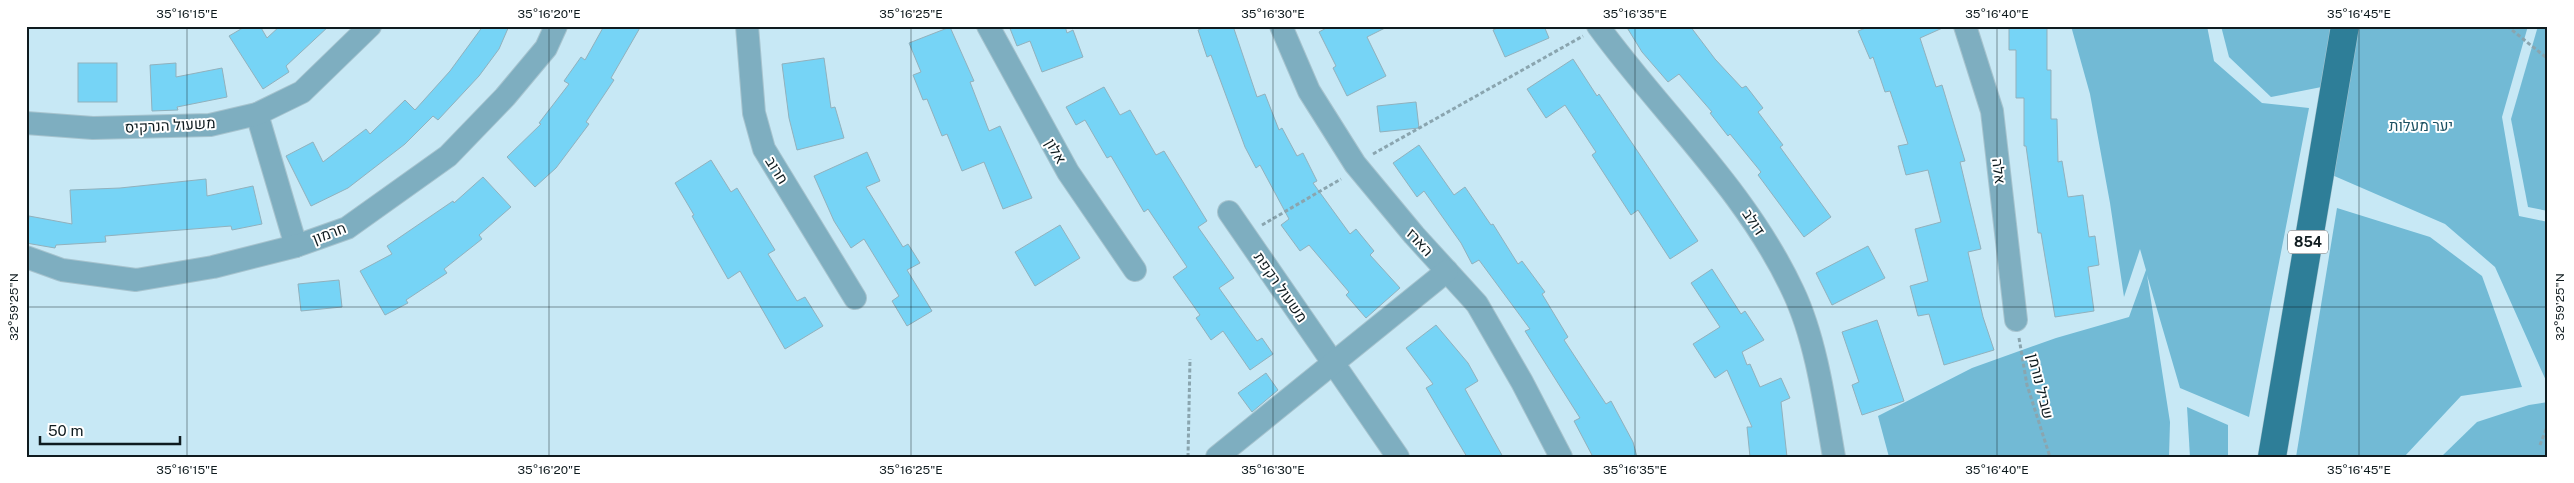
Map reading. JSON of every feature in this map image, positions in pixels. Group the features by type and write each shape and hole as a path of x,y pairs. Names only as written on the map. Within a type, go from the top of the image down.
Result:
{"main road":[{"name":"854","path":"2272,457 2345,26"}],"street":[{"name":"משעול הנרקיס","path":"26,123 93,128 210,125 257,114 302,92 370,26"},
{"name":"חרמון","path":"26,257 62,270 136,280 213,267 296,246 347,228 448,156 505,97 540,55 556,26"},
{"name":"חרוב","path":"748,26 754,114 764,149 855,298"},
{"name":"אלון","path":"988,26 1068,172 1135,270"},
{"name":"הארז","path":"1281,26 1309,90 1357,167 1477,304 1527,390 1561,457"},
{"name":"אלה","path":"1965,26 1992,111 2016,320"},
{"name":"דולב","path":"1599,27 1726,181 1772,250 1794,293 1812,348 1834,457"},
{"path":"257,114 296,246"},
{"name":"משעול רקפת","path":"1229,212 1398,457"},
{"path":"1217,457 1447,271"}],"path":[{"path":"2507,26 2548,59"},
{"path":"1244,235 1357,167 1599,27"},
{"name":"שביל נורמן","path":"2016,320 2027,385 2050,457"},
{"path":"1188,457 1190,359"},
{"path":"2540,445 2548,424"}],"green space":[{"path":"2071,26 2207,26 2214,61 2262,103 2309,108 2249,417 2180,388 2147,275 2170,422 2169,457 1889,457 1878,416 1972,368 2056,338 2129,317 2146,270 2140,249 2124,297 2110,203 2090,94"},
{"name":"יער מעלות","path":"2221,26 2528,26 2502,117 2519,216 2548,222 2548,385 2495,267 2445,224 2332,175 2347,82 2271,97 2229,57"},
{"path":"2538,26 2548,26 2548,211 2528,207 2511,119"},
{"path":"2337,208 2430,237 2482,276 2522,387 2461,396 2404,457 2296,457"},
{"path":"2548,402 2548,457 2441,457 2477,422 2529,405"},
{"path":"2187,407 2228,425 2228,457 2190,457"}],"building":[{"path":"246,26 260,26 267,38 280,26 329,26 286,66 289,72 263,89 229,36"},
{"path":"483,26 509,26 499,49 479,76 438,120 433,116 405,144 348,188 311,206 286,156 313,142 323,162 366,129 370,134 405,100 415,110 450,71"},
{"path":"604,26 641,26 611,78 614,80 586,122 589,124 556,168 535,187 507,157 541,124 539,123 569,84 564,81 581,57 585,60"},
{"path":"1009,26 1065,26 1067,33 1073,30 1083,57 1042,72 1030,41 1017,46"},
{"path":"1208,26 1233,26 1257,97 1265,94 1279,130 1282,128 1297,156 1303,153 1317,181 1313,183 1350,234 1356,229 1374,251 1370,255 1400,288 1366,318 1346,295 1349,292 1309,245 1300,251 1281,225 1289,219 1260,165 1256,168 1245,147 1211,55 1207,57 1198,30"},
{"path":"1330,26 1389,26 1367,37 1386,76 1347,96 1333,68 1336,66 1319,32"},
{"path":"1502,26 1544,26 1549,38 1505,57 1493,30"},
{"path":"1626,26 1690,26 1715,59 1742,88 1746,86 1763,108 1758,112 1783,145 1780,147 1831,217 1804,237 1758,175 1761,172 1730,134 1728,136 1710,113 1712,112 1679,74 1668,82 1642,52"},
{"path":"1871,26 1947,26 1920,38 1936,87 1942,85 1965,161 1960,162 1981,249 1968,252 1983,317 1994,350 1944,365 1929,314 1918,316 1910,286 1928,281 1915,229 1941,222 1928,170 1906,175 1898,146 1908,144 1890,91 1885,92 1873,57 1870,59 1858,31"},
{"path":"2009,26 2047,26 2047,70 2051,70 2051,119 2057,119 2058,162 2062,161 2068,197 2083,195 2089,237 2095,236 2099,265 2088,267 2094,311 2055,317 2041,233 2038,233 2026,146 2024,146 2024,98 2016,98 2016,50 2009,50"},
{"path":"950,27 974,81 970,82 989,131 1000,126 1032,198 1003,209 984,162 962,171 947,134 942,136 927,99 923,100 913,75 921,72 909,43"},
{"path":"824,58 831,108 835,107 844,138 797,150 789,118 782,64"},
{"path":"1573,59 1597,96 1599,94 1698,241 1670,259 1638,210 1631,215 1592,155 1596,152 1565,105 1546,118 1527,89"},
{"path":"78,63 117,63 117,102 78,102"},
{"path":"176,63 176,77 222,68 227,97 177,107 178,110 152,111 150,65"},
{"path":"1104,87 1120,115 1130,110 1156,155 1164,151 1207,221 1198,227 1234,278 1219,288 1257,341 1262,338 1273,354 1250,370 1223,331 1211,340 1196,318 1200,315 1173,277 1187,267 1148,209 1144,212 1111,156 1107,158 1085,120 1076,125 1066,107"},
{"path":"1416,102 1419,128 1380,132 1377,106"},
{"path":"1419,145 1454,195 1465,187 1491,225 1493,224 1518,264 1522,261 1545,292 1542,294 1568,337 1564,340 1606,404 1611,401 1633,442 1637,457 1593,457 1574,421 1580,418 1525,331 1530,329 1479,260 1472,264 1461,243 1424,191 1417,197 1393,163"},
{"path":"867,152 880,181 866,187 903,247 908,244 920,263 907,270 932,311 907,326 892,301 899,296 864,239 851,248 834,221 814,176"},
{"path":"711,160 731,192 737,188 775,250 768,254 797,301 805,297 823,326 785,349 740,271 728,279 675,183"},
{"path":"483,177 511,207 479,235 482,239 444,269 447,273 406,300 408,303 385,315 360,271 392,254 387,246 453,201 454,203"},
{"path":"206,179 207,196 253,186 262,224 232,230 231,226 105,236 106,242 56,245 55,248 26,243 29,216 72,224 70,190 120,188"},
{"path":"1060,225 1080,258 1035,286 1015,252"},
{"path":"1868,246 1885,278 1832,305 1816,273"},
{"path":"1712,269 1741,314 1745,311 1764,340 1742,352 1747,365 1750,364 1760,387 1781,378 1790,398 1781,402 1787,457 1750,457 1747,427 1752,427 1727,370 1715,378 1693,344 1720,327 1691,283"},
{"path":"339,280 342,307 301,311 298,284"},
{"path":"1877,320 1904,401 1862,415 1852,385 1859,382 1842,332"},
{"path":"1436,325 1468,363 1478,381 1465,389 1503,457 1467,457 1426,388 1433,384 1406,348"},
{"path":"1266,373 1278,390 1252,412 1238,393"}]}
